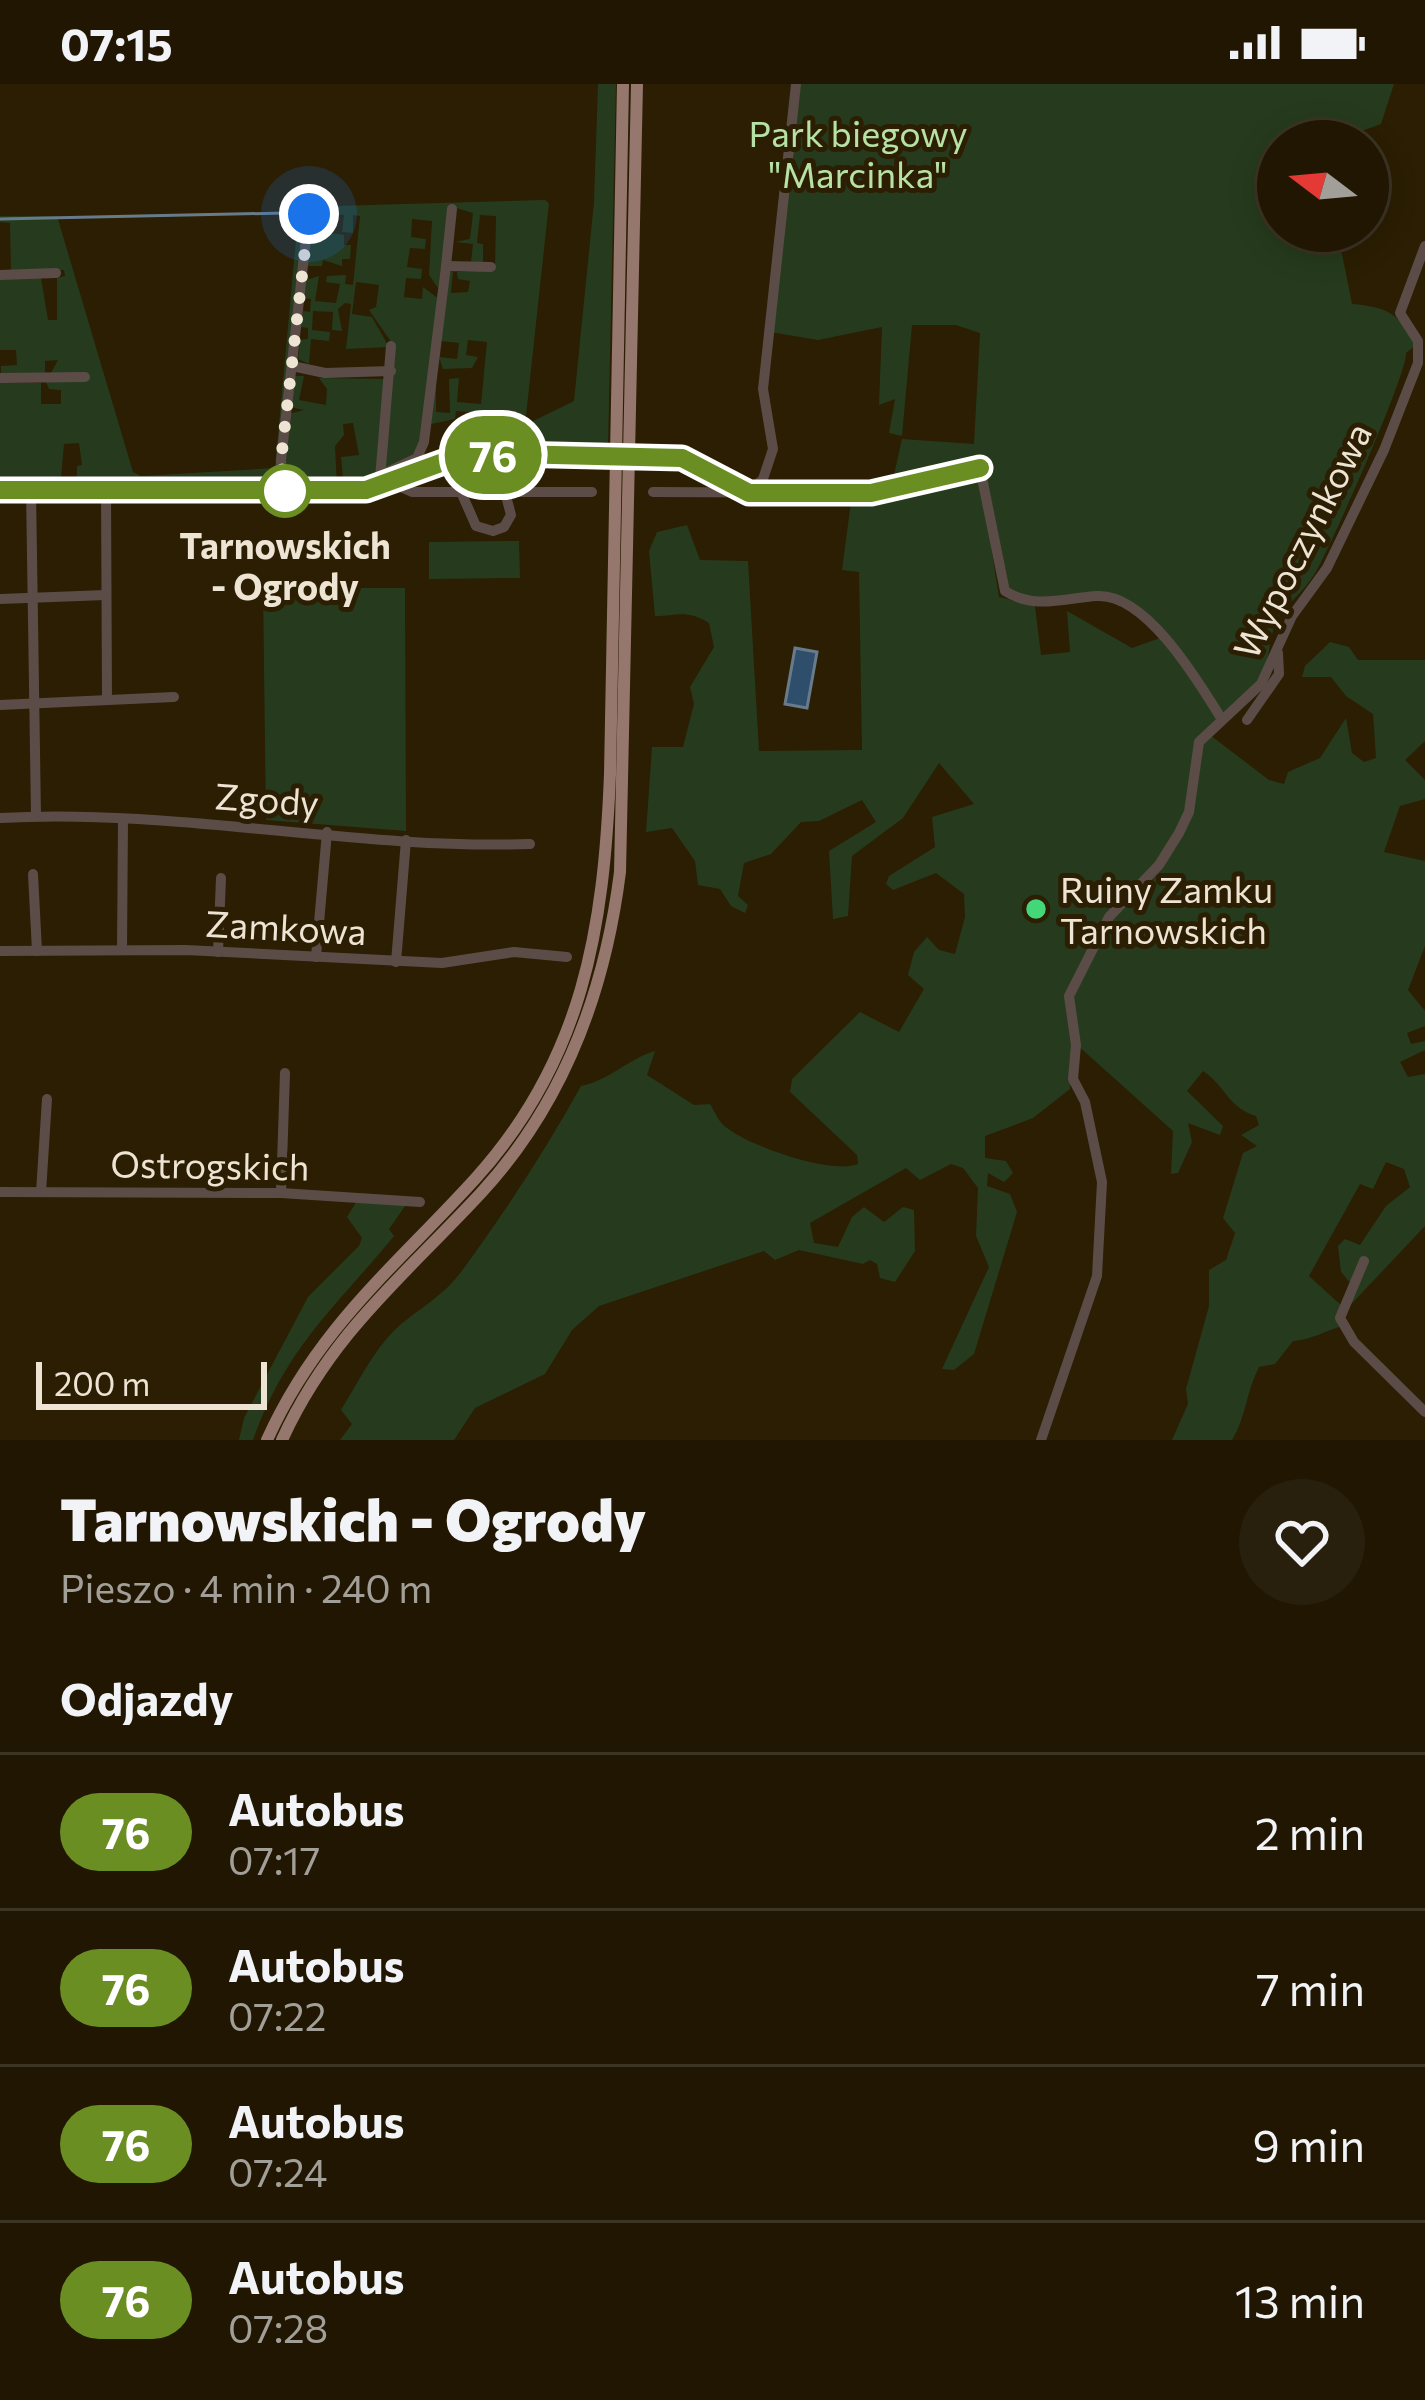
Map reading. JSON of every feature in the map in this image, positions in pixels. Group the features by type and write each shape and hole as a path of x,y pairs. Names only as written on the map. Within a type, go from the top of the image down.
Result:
{"main road":[{"path":"267,1440 309,1360 348,1308 476,1178 524,1116 559,1051 592,958 606,869 610,774 623,84"},
{"path":"282,1440 303,1397 357,1318 481,1193 538,1119 583,1030 606,957 621,852 637,84"}],"street":[{"path":"749,493 763,479 772,448 763,389 796,84"},
{"path":"384,482 417,458 424,442 452,209"},
{"path":"283,491 309,212"},
{"name":"Wypoczynkowa","path":"1041,1440 1097,1276 1102,1182 1090,1119 1073,1079 1076,1046 1067,1005 1109,917 1160,865 1179,833 1189,812 1195,750 1221,718 1261,683 1292,616 1328,568 1384,450 1418,363 1422,339 1400,308 1425,246"},
{"path":"446,266 490,267"},
{"path":"0,274 56,274"},
{"path":"384,482 392,346"},
{"path":"292,366 325,373 391,371"},
{"path":"0,378 85,377"},
{"path":"0,490 283,491 384,482 460,456 574,453 660,455 700,464 749,493"},
{"path":"653,492 871,493 980,468 1002,586 1039,608 1100,595 1126,602 1188,666 1221,718"},
{"path":"384,482 412,492 592,492"},
{"path":"31,490 36,816"},
{"path":"106,490 107,699"},
{"path":"461,492 476,526 494,531 504,527 511,515 505,492"},
{"path":"0,598 106,595"},
{"path":"1247,720 1279,674 1278,649"},
{"path":"0,705 174,698"},
{"name":"Zgody","path":"0,818 123,820 530,844"},
{"path":"122,950 123,820"},
{"path":"316,957 327,832"},
{"path":"396,962 406,840"},
{"path":"33,874 37,951"},
{"path":"218,952 221,878"},
{"name":"Zamkowa","path":"0,951 218,952 442,963 514,952 567,957"},
{"path":"281,1193 286,1073"},
{"path":"41,1192 47,1099"},
{"name":"Ostrogskich","path":"0,1192 281,1193 420,1202"},
{"path":"1364,1261 1340,1318 1354,1342 1425,1412"}],"green space":[{"path":"598,84 616,84 608,447 472,450 382,480 477,436 479,413 456,411 455,419 431,424 436,379 436,412 450,413 449,379 459,378 457,402 481,404 487,342 468,340 466,355 478,357 472,368 443,369 439,357 457,359 459,343 441,341 449,272 453,272 451,293 468,292 470,281 458,279 457,272 495,270 496,216 480,215 477,243 483,244 483,262 471,262 473,244 455,242 470,239 473,213 450,206 438,288 429,275 432,221 412,219 411,237 426,239 425,249 410,248 407,267 422,269 421,279 406,278 404,297 422,299 423,287 439,299 423,438 404,463 385,467 394,346 369,310 376,307 379,285 356,282 352,314 372,317 389,347 346,349 351,304 345,303 338,309 342,331 332,330 333,312 313,311 312,330 330,332 329,341 311,339 309,364 298,359 300,340 308,339 308,328 301,327 303,311 310,312 311,299 304,298 306,280 319,276 315,301 336,303 340,284 326,282 327,276 346,275 345,284 353,285 360,216 353,215 353,233 342,232 344,215 324,213 322,232 344,235 344,245 351,245 350,259 342,259 342,266 323,260 322,266 307,266 310,242 319,242 310,238 318,234 311,229 312,218 320,218 321,211 308,210 278,486 77,485 77,466 82,465 79,443 64,444 61,478 68,479 68,485 0,485 0,382 41,383 41,404 61,404 61,390 49,389 46,382 58,360 45,361 45,376 1,373 1,366 17,365 16,350 0,350 0,278 41,278 48,320 57,320 57,278 65,276 64,270 11,272 10,223 0,222 0,216 57,216 133,472 141,476 275,468 299,207 545,200 549,203 525,425 574,401 594,202"},
{"name":"Park biegowy \"Marcinka\"","path":"796,84 1394,84 1382,120 1257,120 1257,252 1341,252 1352,304 1391,314 1416,345 1406,353 1382,425 1323,559 1278,619 1260,679 1210,735 1269,780 1284,784 1288,772 1320,758 1346,718 1352,753 1364,762 1376,758 1373,714 1346,696 1331,677 1302,677 1305,666 1330,642 1349,647 1358,660 1425,660 1425,741 1405,760 1425,780 1425,799 1400,806 1384,852 1425,861 1425,946 1408,990 1425,1011 1425,1026 1407,1033 1411,1044 1425,1041 1425,1050 1400,1062 1408,1077 1425,1074 1425,1226 1341,1315 1343,1326 1293,1341 1275,1364 1259,1367 1232,1440 1172,1440 1188,1404 1186,1389 1209,1306 1209,1270 1226,1260 1235,1233 1223,1218 1243,1153 1257,1146 1241,1135 1259,1125 1256,1116 1239,1108 1203,1071 1187,1091 1223,1126 1220,1135 1188,1123 1192,1142 1178,1173 1171,1174 1173,1131 1076,1044 1070,1089 1033,1118 985,1136 985,1158 1006,1161 1013,1173 1004,1182 988,1173 987,1186 1010,1194 1017,1212 974,1354 954,1370 942,1369 989,1267 976,1236 978,1188 963,1168 951,1164 920,1180 906,1168 810,1223 814,1243 838,1247 852,1217 864,1207 884,1222 903,1207 914,1210 915,1251 895,1282 880,1278 877,1264 870,1260 863,1264 799,1250 775,1260 764,1251 599,1306 572,1330 545,1374 475,1408 454,1440 340,1440 352,1424 341,1410 375,1355 399,1326 461,1272 524,1181 581,1086 655,1051 647,1075 694,1105 710,1104 722,1123 738,1135 811,1162 858,1164 857,1155 790,1092 792,1079 860,1012 899,1032 924,989 908,975 914,952 927,937 939,950 955,954 965,917 964,894 936,873 893,890 886,884 889,876 935,847 932,817 974,804 939,763 903,818 852,856 848,916 833,919 829,851 876,822 862,800 819,821 801,822 771,854 744,863 738,896 748,905 745,913 731,906 720,889 698,885 695,861 672,828 646,832 652,747 683,747 694,704 690,687 714,647 709,623 682,614 655,616 649,551 657,532 687,525 700,560 748,561 759,751 862,750 859,572 842,570 851,502 867,503 980,477 999,597 1035,606 1041,655 1070,652 1067,611 1132,648 1163,637 1107,593 1029,598 1010,590 983,461 892,484 902,439 974,444 980,333 956,325 912,325 902,436 889,433 895,399 879,405 882,327 818,340 770,332","holes":["1386,1162 1404,1169 1410,1187 1386,1206 1360,1245 1345,1239 1338,1246 1341,1272 1352,1285 1342,1306 1309,1276 1360,1184 1373,1189"]},
{"path":"294,376 304,376 299,400 326,405 327,389 319,378 388,379 376,482 344,487 341,457 359,455 353,423 343,424 344,435 335,446 337,487 288,486 284,468 288,414 304,410 290,407"},
{"path":"519,541 520,578 429,579 429,542"},
{"path":"263,588 405,588 406,831 266,820"},
{"path":"358,1199 408,1202 389,1229 394,1236 296,1354 253,1440 239,1440 244,1418 308,1297 359,1246 362,1238 347,1217"}],"water":[{"path":"795,648 817,652 807,708 785,704"}],"waterway":[{"path":"0,219 285,213"}],"bus line":[{"name":"76","path":"0,490 366,490 460,456 511,454 682,458 749,493 871,493 980,468"}],"place":[{"name":"Tarnowskich - Ogrody","path":"285,491"},
{"name":"Ruiny Zamku Tarnowskich","path":"1036,909"}],"route":[{"path":"285,491 281,460 309,214"}]}
